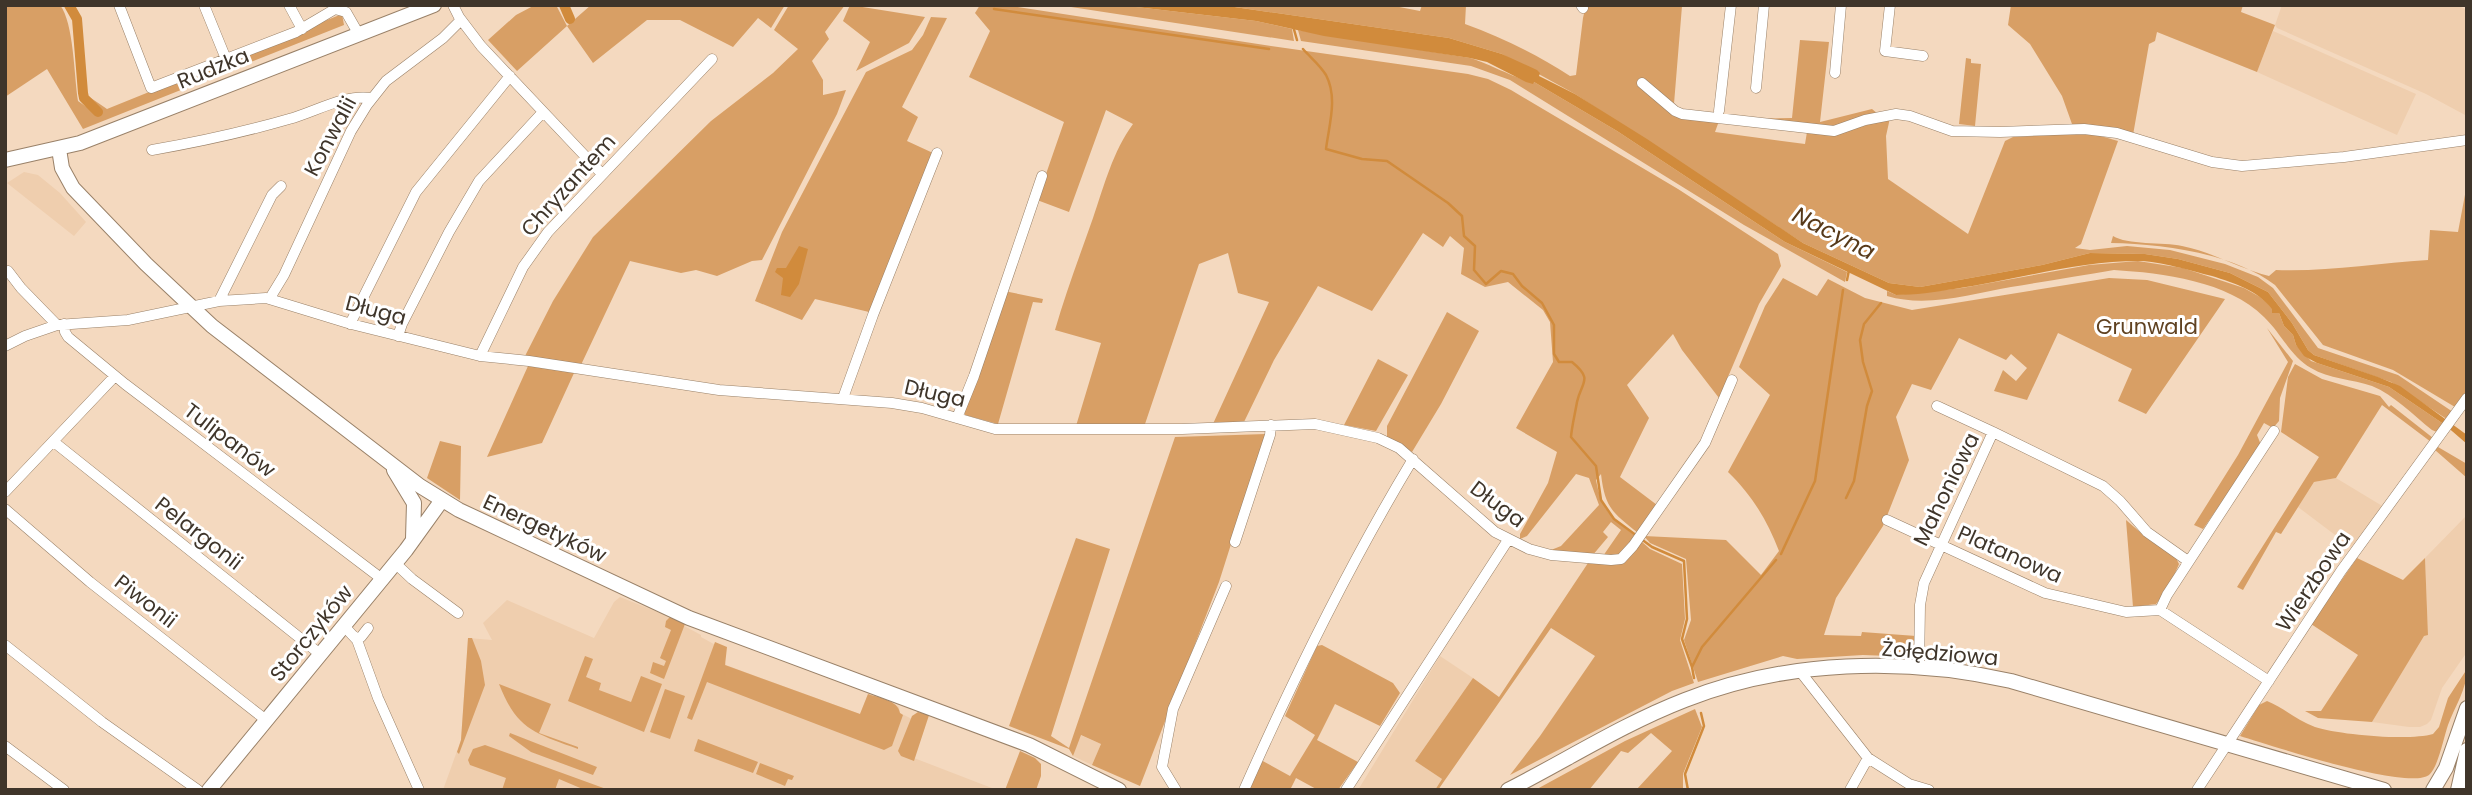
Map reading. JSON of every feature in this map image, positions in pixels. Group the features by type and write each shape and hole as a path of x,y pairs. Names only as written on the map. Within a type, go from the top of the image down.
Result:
{"street":[{"path":"119,5 150,88 302,29 338,8 348,15 358,33"},
{"path":"204,5 226,59"},
{"path":"289,5 302,29"},
{"name":"Rudzka","path":"5,160 59,149 102,135 434,5"},
{"path":"453,5 461,20 510,76 601,174"},
{"path":"1719,111 1731,5"},
{"path":"1756,88 1764,5"},
{"path":"1835,73 1841,5"},
{"path":"1891,5 1885,51 1923,56"},
{"name":"Konwalii","path":"270,298 284,275 351,131 372,98 386,81 427,51 461,20"},
{"name":"Chryzantem","path":"480,356 523,267 548,232 712,59"},
{"path":"349,324 416,192 510,76"},
{"path":"1642,83 1682,114 1834,131 1865,120 1896,114 1910,116 1952,131 2084,129 2117,133 2233,166 2312,160 2467,140"},
{"path":"152,150 240,132 358,97 372,98"},
{"path":"398,336 449,232 479,181 543,112"},
{"name":"Energetyków","path":"59,149 62,168 72,188 191,307 420,486 442,500 482,522 687,617 1021,742 1119,790"},
{"path":"843,398 877,303 937,153"},
{"path":"957,418 974,376 1042,176"},
{"path":"219,301 272,195 281,186"},
{"name":"Tulipanów","path":"8,271 21,288 60,324 66,334 115,376 382,579"},
{"name":"Długa","path":"5,346 60,324 128,320 219,301 270,298 349,324 480,356 719,390 892,402 995,429 1182,429 1315,424 1354,431 1386,441 1413,459 1477,517 1508,540 1551,555 1603,560 1624,556 1705,443 1732,380"},
{"path":"5,492 115,376"},
{"name":"Wierzbowa","path":"2197,790 2347,563 2467,398"},
{"path":"1937,406 1993,432"},
{"path":"1235,542 1271,425"},
{"path":"2269,681 2160,610 2166,594 2274,431"},
{"name":"Mahoniowa","path":"1919,668 1923,586 1993,432 2103,486 2147,532 2189,561"},
{"name":"Pelargonii","path":"54,442 320,654"},
{"path":"1244,790 1318,635 1370,534 1413,459"},
{"path":"390,462 414,503 413,539"},
{"name":"Storczyków","path":"209,790 395,563 442,500"},
{"name":"Piwonii","path":"5,509 90,582 266,720"},
{"name":"Platanowa","path":"1887,520 2056,597 2126,612 2160,610"},
{"path":"1346,790 1508,540"},
{"path":"395,563 458,613"},
{"path":"1176,790 1162,767 1172,714 1226,586"},
{"path":"344,626 356,638 378,698 419,790"},
{"path":"356,638 361,637 368,628"},
{"path":"5,645 102,723 198,790"},
{"name":"Żołędziowa","path":"1508,790 1618,731 1678,703 1734,684 1799,670 1864,667 1919,668 1981,675 2034,686 2384,790"},
{"path":"1799,670 1868,758 1909,784 1929,790"},
{"path":"2433,790 2445,770 2467,708"},
{"path":"5,746 64,790"},
{"path":"2458,790 2467,750"},
{"path":"1850,790 1868,758"},
{"path":"2433,790 2448,790"}],"shaded area":[{"path":"1119,5 1221,5 1449,38 1502,54 1537,70 1539,76 1575,94 1647,139 1803,243 1889,283 1920,287 2042,265 2090,253 2145,254 2178,259 2230,273 2268,292 2314,355 2400,386 2467,435 2467,444 2445,425 2389,387 2317,363 2304,356 2293,335 2284,326 2279,313 2272,313 2266,302 2252,292 2220,279 2156,263 2116,262 2069,267 1947,290 1896,295 1785,242 1617,131 1534,82 1526,82 1487,62 1324,36 1256,21"},
{"path":"2282,5 2457,5 2467,10 2467,116 2426,94 2277,28 2275,25"},
{"path":"2273,31 2416,94 2397,135 2257,72"},
{"path":"24,172 38,175 60,193 86,222 74,236 7,183"},
{"path":"799,246 808,249 799,284 790,297 781,295 783,278 775,272 777,268 786,268"},
{"path":"2336,478 2384,507 2351,547 2298,507 2314,482"},
{"path":"2467,515 2467,652 2442,688 2431,720 2427,724 2409,727 2372,722 2424,635 2428,635 2425,558"},
{"path":"620,597 660,613 701,635 721,648 726,665 860,714 868,694 895,704 900,713 912,719 922,714 929,716 914,758 997,790 443,790 461,740 468,638 492,640 483,623 507,600 594,638 614,602"},
{"path":"1440,656 1473,678 1415,761 1442,779 1435,790 1358,790"},
{"path":"1080,735 1101,744 1092,765 1073,756"}],"green space":[{"path":"5,5 60,5 65,13 71,37 78,101 98,115 102,110 88,96 107,109 342,14 344,25 83,129 47,69 5,97"},
{"path":"535,5 556,5 567,26 517,71 488,40 516,15"},
{"path":"591,5 785,5 771,28 758,18 733,47 680,20 647,20 593,63 567,26"},
{"path":"789,5 845,5 825,32 829,39 812,61 823,80 823,95 846,90 837,114 762,260 752,261 717,276 696,270 681,273 630,261 580,367 525,356 553,301 593,237 711,121 773,73 798,49 774,30"},
{"path":"850,5 925,17 909,43 856,71 870,42 843,21"},
{"path":"980,5 1005,5 1488,79 1678,189 1778,254 1781,266 1759,304 1719,398 1673,334 1627,385 1649,418 1620,477 1657,505 1638,533 1611,508 1601,474 1596,480 1601,499 1609,513 1636,536 1620,554 1603,556 1621,530 1611,522 1603,532 1608,537 1592,556 1551,550 1561,546 1599,505 1589,478 1576,474 1527,536 1520,539 1520,534 1548,483 1557,452 1516,428 1553,362 1550,322 1543,310 1508,282 1485,287 1461,274 1464,248 1450,236 1443,247 1423,233 1372,311 1318,286 1274,360 1244,422 1212,426 1269,302 1238,293 1228,253 1199,264 1145,424 1076,426 1101,343 1055,330 1110,169 1133,124 1106,110 1069,212 1037,200 1064,122 969,77 990,31 975,13"},
{"path":"1058,5 1119,5 1256,21 1292,29 1294,41"},
{"path":"1221,5 1389,5 1420,11 1422,5 1466,5 1465,24 1519,47 1570,76 1576,75 1586,5 1682,6 1673,116 1719,121 1715,132 1805,144 1807,132 1834,135 1890,118 1886,136 1888,179 1968,234 2005,141 2013,137 2090,133 2118,141 2081,244 2075,248 2090,250 2127,246 2170,250 2225,264 2258,277 2273,288 2318,348 2398,375 2453,412 2448,420 2391,382 2314,355 2268,292 2230,273 2178,259 2145,254 2090,253 2042,265 1920,287 1889,283 1803,243 1575,94 1502,54 1449,38"},
{"path":"2011,5 2243,5 2241,12 2275,25 2257,72 2157,32 2155,41 2149,44 2133,135 2072,124 2062,96 2030,44 2008,25"},
{"path":"931,17 947,18 902,107 918,117 907,141 933,153 869,312 815,299 802,320 755,301 782,232 866,72 912,50"},
{"path":"1298,30 1470,58 1534,82 1617,131 1785,242 1847,272 1845,282 1744,225 1510,80 1471,66 1301,41"},
{"path":"1800,40 1829,42 1820,122 1872,109 1878,114 1835,128 1751,119 1792,118"},
{"path":"1966,58 1971,59 1971,63 1981,64 1975,126 1959,124"},
{"path":"2467,184 2467,392 2455,407 2393,370 2323,345 2275,285 2248,269 2269,276 2276,270 2333,269 2428,260 2430,230 2458,232"},
{"path":"2113,236 2127,241 2182,246 2228,261 2174,248 2111,243"},
{"path":"2138,261 2183,268 2244,288 2279,313 2296,345 2311,361 2389,387 2445,425 2439,433 2380,390 2311,368 2291,351 2270,323 2249,305 2214,287 2194,281 2114,270 1949,299 1918,301 1887,296 1887,291 1896,295 1962,288 2089,265"},
{"name":"Grunwald","path":"1783,278 1817,296 1828,279 1865,298 1912,310 2109,278 2147,280 2225,299 2146,414 2118,401 2132,369 2058,333 2027,400 1994,391 2003,370 2016,381 2027,368 2011,354 2006,360 1959,338 1931,390 1912,384 1896,417 1909,460 1883,526 1836,598 1824,635 1861,636 1862,632 1916,636 1916,657 1863,655 1797,659 1783,656 1698,682 1684,640 1691,620 1686,559 1650,543 1644,536 1726,540 1761,575 1779,551 1758,509 1728,472 1770,395 1739,367 1765,306"},
{"path":"1004,291 1043,299 1042,303 1033,302 998,424 965,415 965,410"},
{"path":"1447,312 1479,331 1441,404 1412,452 1387,437 1387,426"},
{"path":"2267,328 2293,361 2280,398 2279,421 2273,428 2264,423 2257,435 2261,445 2203,529 2194,525 2238,455 2288,362"},
{"path":"1378,359 1408,375 1376,431 1344,425"},
{"path":"2295,364 2322,379 2380,396 2389,407 2391,405 2433,438 2431,442 2382,405 2336,478 2314,482 2281,534 2276,532 2243,590 2237,587 2319,457 2281,432 2288,377"},
{"path":"528,366 574,373 542,443 487,457"},
{"path":"1266,434 1219,582 1140,786 1092,765 1101,744 1081,735 1073,756 1069,749 1009,726 1076,538 1110,549 1051,736 1069,748 1175,437"},
{"path":"440,441 461,446 460,500 427,478"},
{"path":"2438,447 2467,464 2467,478 2435,450"},
{"path":"2126,520 2176,558 2179,564 2169,587 2156,604 2133,607"},
{"path":"1641,541 1650,549 1682,564 1685,619 1680,640 1694,683 1672,691 1510,775 1595,656 1551,628 1438,790 1435,790 1442,779 1415,761 1473,678 1499,697 1588,563 1619,561 1630,554"},
{"path":"2357,558 2403,580 2425,558 2428,635 2424,636 2372,722 2318,718 2305,711 2321,711 2358,655 2311,624"},
{"path":"670,617 685,624 664,679 650,673 653,662 664,666 666,661 660,658 671,630 665,627"},
{"path":"468,638 472,638 481,661 485,685 459,754 457,752 461,740"},
{"path":"715,642 727,647 725,665 860,714 868,694 892,702 903,715 892,746 884,750 707,682 692,720 687,718"},
{"path":"1322,645 1393,683 1400,693 1380,726 1335,704 1317,740 1358,762 1338,790 1318,790 1296,778 1290,790 1248,790 1261,760 1290,776 1315,735 1285,716 1317,646"},
{"path":"585,656 593,659 586,677 601,683 599,690 631,702 641,676 662,684 644,732 568,701"},
{"path":"2467,669 2463,690 2435,766 2429,775 2416,778 2394,777 2367,772 2240,736 2259,705 2267,701 2315,727 2326,730 2392,737 2433,734 2439,727 2448,698"},
{"path":"499,684 551,704 539,733 578,749 550,739 529,728 513,711"},
{"path":"665,689 685,696 670,739 650,732"},
{"path":"1695,709 1702,727 1683,774 1683,790 1637,789 1672,751 1651,733 1628,753 1621,751 1589,790 1537,789 1625,741"},
{"path":"918,712 929,715 914,761 901,756 898,751 912,716"},
{"path":"510,733 597,767 593,775 531,752 509,736"},
{"path":"698,739 758,762 753,773 694,751"},
{"path":"485,745 609,790 585,790 559,779 555,790 502,790 506,778 470,765 468,760 473,749"},
{"path":"1020,751 1041,764 1041,776 1036,790 1005,790"},
{"path":"760,763 794,776 792,780 788,779 785,786 756,774"}],"waterway":[{"path":"69,5 77,19 84,98 98,112"},
{"path":"564,5 570,19"},
{"path":"994,9 1269,49"},
{"path":"1293,26 1297,40"},
{"path":"1303,49 1324,71 1330,84 1332,112 1326,149 1362,159 1387,161 1448,203 1462,216 1464,236 1475,246 1474,270 1486,284 1501,271 1513,274 1522,286 1542,303 1554,325 1554,354 1559,362 1572,362 1583,373 1584,381 1571,437 1596,466 1601,500 1614,519 1652,547 1684,561 1687,619 1682,639 1692,667"},
{"path":"1847,280 1849,270"},
{"path":"1781,554 1815,481 1843,290"},
{"path":"1846,498 1854,481 1872,391 1863,362 1860,340 1864,324 1881,303"},
{"path":"1694,678 1692,667 1702,647 1776,560"},
{"path":"1688,790 1685,774 1704,726 1701,713"}],"water label":[{"name":"Nacyna","path":"1834,233"}]}
